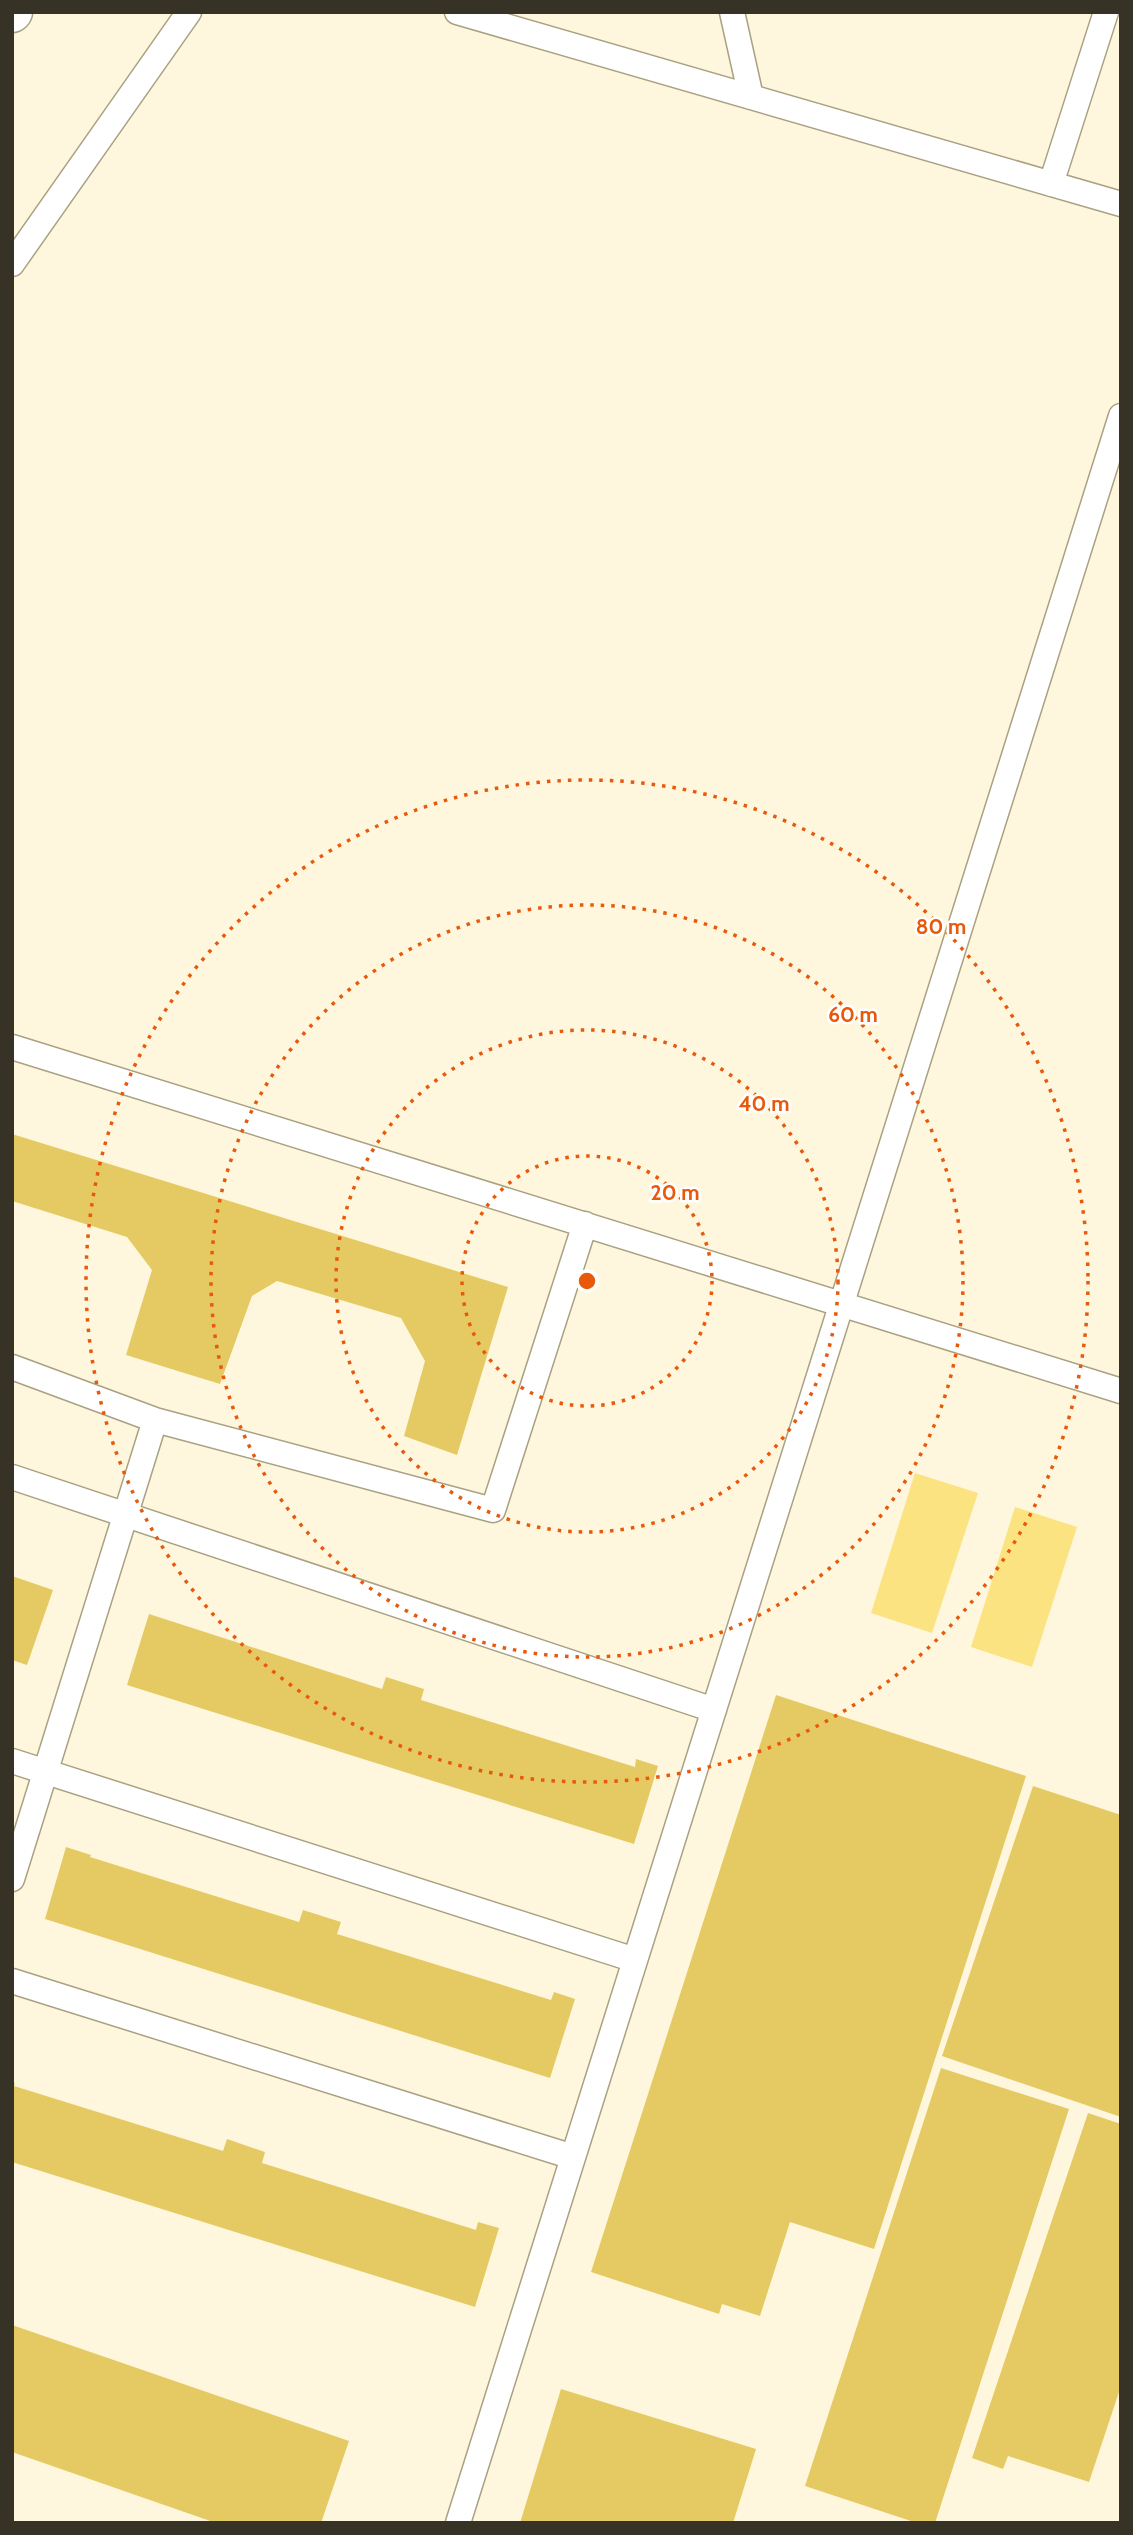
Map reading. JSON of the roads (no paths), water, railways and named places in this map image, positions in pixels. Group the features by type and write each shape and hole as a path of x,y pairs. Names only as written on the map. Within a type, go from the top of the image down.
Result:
{"lane":[{"path":"12,264 189,12"},
{"path":"457,12 1121,204"},
{"path":"732,12 751,97"},
{"path":"1051,184 1106,12"},
{"path":"458,2523 1121,416"},
{"path":"12,1047 1121,1391"},
{"path":"12,1367 155,1420 493,1510 584,1224"},
{"path":"12,1879 155,1420"},
{"path":"12,1477 713,1710"},
{"path":"12,1761 635,1960"},
{"path":"12,1981 573,2157"}]}
